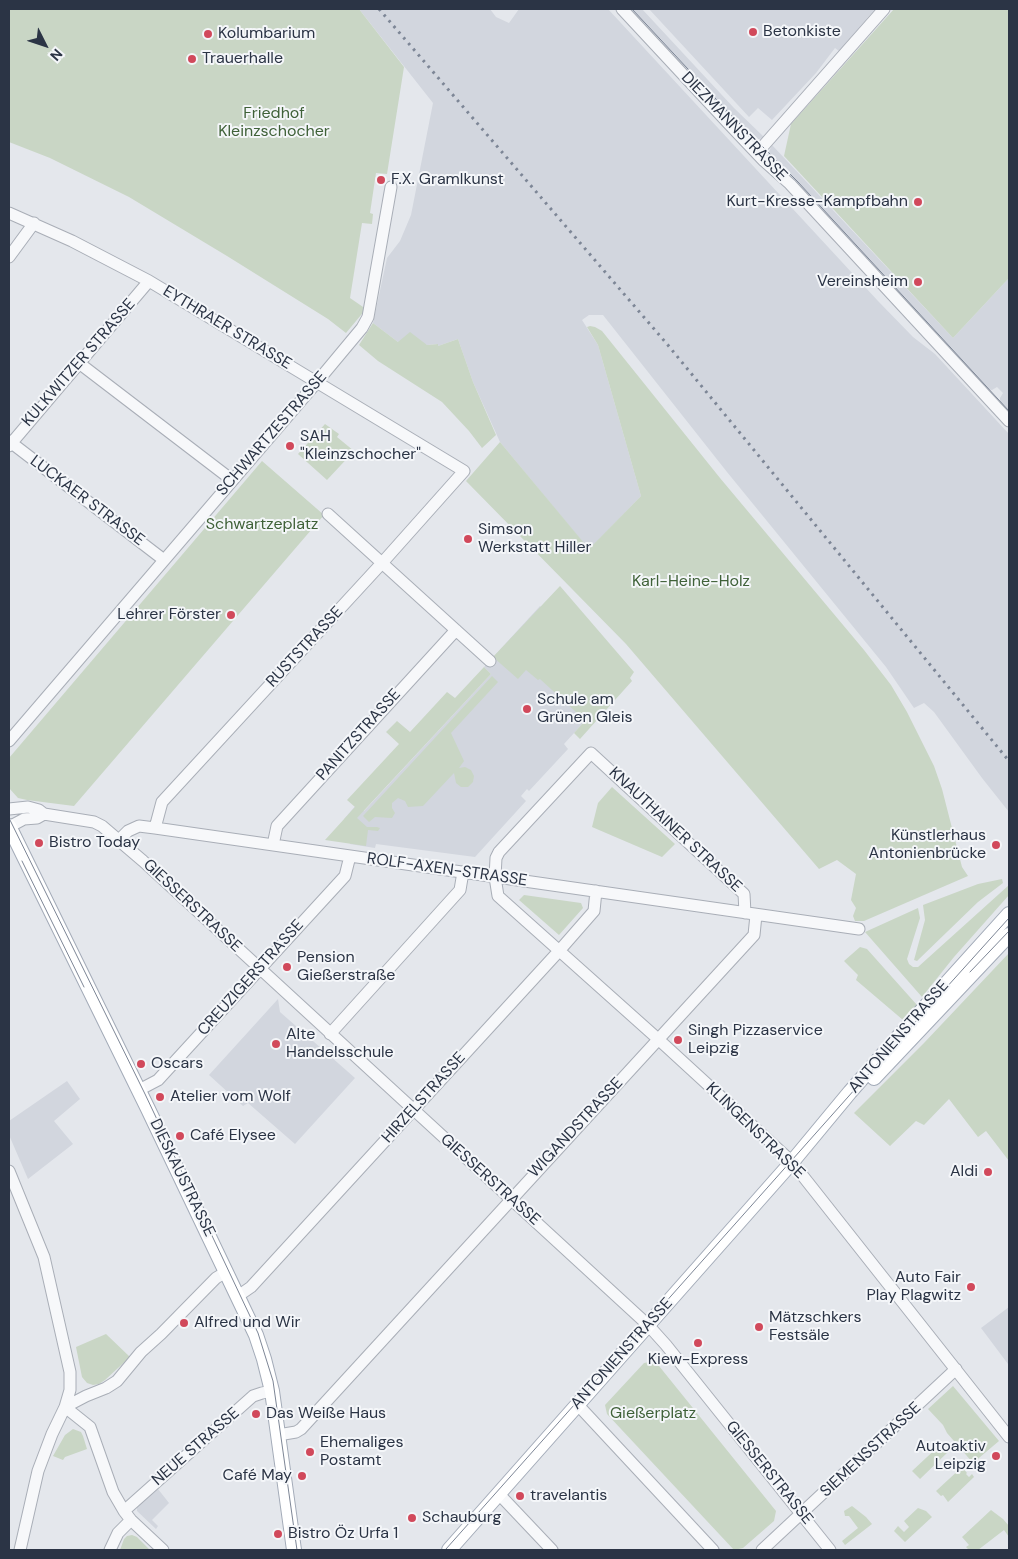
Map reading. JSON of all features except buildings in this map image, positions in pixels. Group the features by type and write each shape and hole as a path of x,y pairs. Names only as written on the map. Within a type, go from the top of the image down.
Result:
{"main road":[{"name":"DIESKAUSTRASSE","path":"9,826 139,1090 261,1347 272,1391 294,1550"},
{"name":"ANTONIENSTRASSE","path":"448,1549 792,1162 850,1092 936,1004 1009,914"},
{"name":"ANTONIENSTRASSE","path":"936,1004 1009,935"}],"street":[{"name":"DIEZMANNSTRASSE","path":"622,9 757,153 790,184 1009,421"},
{"path":"757,153 884,9"},
{"name":"SCHWARTZESTRASSE","path":"9,741 362,328 368,317 391,187"},
{"name":"EYTHRAER STRASSE","path":"9,213 34,223 149,281 464,471"},
{"path":"9,257 34,223"},
{"name":"KULKWITZER STRASSE","path":"9,443 149,281"},
{"path":"79,363 232,480"},
{"name":"LUCKAER STRASSE","path":"9,443 164,560"},
{"name":"RUSTSTRASSE","path":"154,828 162,802 464,471"},
{"path":"328,514 490,661"},
{"name":"PANITZSTRASSE","path":"273,845 276,826 456,630"},
{"name":"KNAUTHAINER STRASSE","path":"495,877 496,858 499,852 591,753 744,894 751,914"},
{"path":"9,809 28,807 39,810 44,814 94,822 119,840"},
{"path":"9,826 24,819 41,817 44,814"},
{"name":"ROLF-AXEN-STRASSE","path":"119,840 128,831 139,826 859,929"},
{"name":"GIESSERSTRASSE","path":"119,840 648,1325 830,1550"},
{"name":"CREUZIGERSTRASSE","path":"139,1090 158,1080 345,876 350,856"},
{"path":"330,1034 460,890 463,872"},
{"name":"KLINGENSTRASSE","path":"495,877 498,896 792,1162 1009,1436"},
{"name":"HIRZELSTRASSE","path":"238,1296 251,1287 559,951 594,911 596,891"},
{"name":"WIGANDSTRASSE","path":"278,1434 296,1432 301,1429 754,935 751,914"},
{"path":"9,1171 36,1235 50,1278 70,1372 70,1390 65,1407 38,1471 20,1550"},
{"path":"65,1407 117,1381 141,1352 216,1278 226,1272"},
{"name":"SIEMENSSTRASSE","path":"762,1550 956,1369"},
{"name":"NEUE STRASSE","path":"110,1550 128,1515 253,1396 262,1392 272,1391"},
{"path":"577,1404 713,1550"},
{"path":"65,1407 90,1427 113,1492 128,1515 163,1550"},
{"path":"498,1493 552,1550"}],"shaded area":[{"path":"359,9 490,9 496,17 509,23 519,9 608,9 878,301 913,337 935,354 1009,434 1009,812 934,712 924,703 914,708 886,667 727,472 603,315 589,315 582,320 598,345 641,496 589,550 500,442 473,382 458,339 438,346 437,344 427,345 398,342 373,323 387,258 400,241 411,215 433,103"},
{"path":"629,9 642,9 734,108 764,137 754,142"},
{"path":"649,9 875,9 839,51 835,48 816,73 772,120 758,108 749,117"},
{"path":"772,145 953,338 1009,278 1009,414 1000,404 1000,398 1003,393 997,387 992,390 986,389 769,158 768,154"},
{"name":"Schule am Grünen Gleis","path":"540,606 618,685 564,744 568,749 529,791 527,789 521,796 526,801 475,857 376,844 375,848 350,844 344,819 357,804 364,811 491,674 484,667"},
{"name":"Alte Handelsschule","path":"278,999 280,1012 355,1078 295,1144 248,1103 243,1106 209,1075"},
{"path":"67,1081 80,1099 54,1121 73,1144 28,1179 9,1135 9,1121"},
{"path":"1009,1307 1009,1362 1008,1364 981,1328"},
{"path":"158,1489 169,1503 152,1520 158,1526 156,1529 137,1511 137,1507"}],"green space":[{"name":"Friedhof Kleinzschocher","path":"9,9 359,9 404,67 387,174 376,173 370,213 373,214 372,224 362,223 350,298 366,309 346,333 328,319 129,197 50,158 9,142"},
{"name":"Kurt-Kresse-Kampfbahn","path":"894,9 1009,9 1009,278 953,338 784,156 791,124"},
{"path":"373,323 398,342 410,332 427,345 438,344 438,346 458,339 473,382 496,435 482,448 442,402 378,361 359,345"},
{"name":"Karl-Heine-Holz","path":"590,326 602,331 720,478 891,685 934,766 942,789 962,867 968,876 864,921 855,921 853,916 856,908 851,900 856,874 837,860 819,869 626,644 466,481 500,442 589,549 641,496 598,345 587,327"},
{"path":"325,424 339,434 337,437 354,451 327,480 298,454"},
{"name":"Schwartzeplatz","path":"262,461 324,515 74,806 18,798 9,788 9,758"},
{"path":"560,586 634,672 630,678 632,681 580,739 574,733 583,723 574,715 576,712 540,679 538,680 526,670 518,679 493,657"},
{"path":"484,667 491,674 357,818 367,827 380,828 378,831 368,830 366,846 325,840 355,807 347,800 399,744 386,732 397,721 410,732 447,692 455,698"},
{"path":"492,676 498,682 451,733 464,761 459,768 465,767 471,770 474,776 473,782 468,787 461,787 456,783 454,773 423,806 408,807 405,801 398,798 392,803 395,813 392,818 375,817 369,822 363,816"},
{"path":"612,787 675,844 662,857 592,827 598,803"},
{"path":"1002,879 1003,883 978,902 917,961 914,960 925,920 923,905 978,884"},
{"path":"1009,885 1009,895 954,957 922,997 865,932 918,908 920,918 907,959 913,967 918,967"},
{"path":"524,895 581,903 583,908 559,935 519,900"},
{"path":"860,947 867,949 917,1005 903,1020 856,980 858,975 844,961"},
{"path":"1009,953 1009,1161 986,1131 978,1137 949,1099 924,1125 916,1121 890,1146 854,1113 924,1043"},
{"path":"106,1334 130,1357 105,1380 93,1385 87,1383 82,1377 76,1347"},
{"name":"Gießerplatz","path":"655,1361 776,1511 774,1521 743,1548 734,1550 607,1414 605,1405 644,1363"},
{"path":"953,1386 999,1441 973,1463 928,1409"},
{"path":"73,1429 81,1432 87,1449 65,1457 63,1460 53,1456 65,1435"},
{"path":"941,1444 948,1452 920,1479 912,1471"},
{"path":"962,1467 969,1477 972,1474 974,1477 948,1502 943,1495 941,1496 936,1491"},
{"path":"852,1506 872,1524 845,1545 842,1541 858,1528 849,1516 845,1516 844,1511"},
{"path":"918,1508 926,1511 932,1517 905,1542 894,1531 898,1526 904,1532 909,1527 904,1521"},
{"path":"991,1510 1009,1526 1009,1537 1004,1530 978,1550 969,1550 966,1547 969,1545 962,1537"},
{"path":"132,1535 137,1537 150,1550 120,1550 124,1539"}],"tram line":[{"path":"632,9 729,113 798,182 1009,411"},
{"path":"9,818 145,1094 258,1333 273,1381 297,1550"},
{"path":"22,861 84,987"},
{"path":"446,1549 1009,918"},
{"path":"970,972 1009,931"}],"railway":[{"path":"379,9 667,344 1009,761"}],"place":[{"name":"Betonkiste","path":"753,32"},
{"name":"Kolumbarium","path":"208,34"},
{"name":"Trauerhalle","path":"192,59"},
{"name":"F.X. Gramlkunst","path":"381,180"},
{"name":"Kurt-Kresse-Kampfbahn","path":"918,202"},
{"name":"Vereinsheim","path":"918,282"},
{"name":"SAH \"Kleinzschocher\"","path":"290,446"},
{"name":"Simson Werkstatt Hiller","path":"468,539"},
{"name":"Lehrer Förster","path":"231,615"},
{"name":"Schule am Grünen Gleis","path":"527,709"},
{"name":"Bistro Today","path":"39,843"},
{"name":"Künstlerhaus Antonienbrücke","path":"996,845"},
{"name":"Pension Gießerstraße","path":"287,967"},
{"name":"Singh Pizzaservice Leipzig","path":"678,1040"},
{"name":"Alte Handelsschule","path":"276,1044"},
{"name":"Oscars","path":"141,1064"},
{"name":"Atelier vom Wolf","path":"160,1097"},
{"name":"Café Elysee","path":"180,1136"},
{"name":"Aldi","path":"988,1172"},
{"name":"Auto Fair Play Plagwitz","path":"971,1287"},
{"name":"Alfred und Wir","path":"184,1323"},
{"name":"Mätzschkers Festsäle","path":"759,1327"},
{"name":"Kiew-Express","path":"698,1343"},
{"name":"Das Weiße Haus","path":"256,1414"},
{"name":"Ehemaliges Postamt","path":"310,1452"},
{"name":"Autoaktiv Leipzig","path":"996,1456"},
{"name":"Café May","path":"302,1476"},
{"name":"travelantis","path":"520,1496"},
{"name":"Schauburg","path":"412,1518"},
{"name":"Bistro Öz Urfa 1","path":"278,1534"}]}
